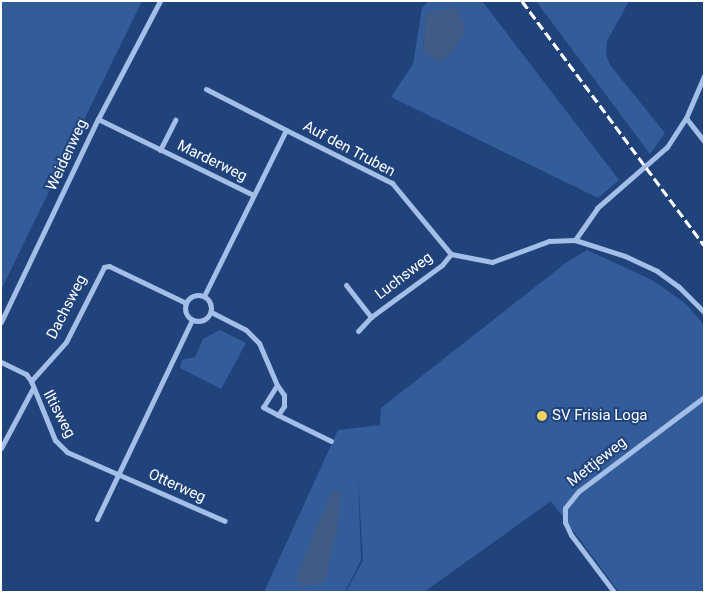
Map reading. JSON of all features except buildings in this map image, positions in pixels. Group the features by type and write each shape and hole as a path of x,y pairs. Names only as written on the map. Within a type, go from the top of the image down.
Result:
{"street":[{"name":"Weidenweg","path":"1,322 98,119 160,1"},
{"path":"575,240 597,208 667,147 686,118 704,76"},
{"name":"Auf den Truben","path":"206,89 392,184 451,254"},
{"path":"686,118 704,140"},
{"name":"Marderweg","path":"98,119 253,195"},
{"name":"Marderweg","path":"160,150 175,120"},
{"name":"Auf den Truben","path":"204,296 286,130"},
{"path":"451,254 492,262 549,241 575,240 625,256 657,271 679,287 704,312"},
{"name":"Luchsweg","path":"358,331 371,317 442,265 451,254"},
{"name":"Dachsweg","path":"31,380 66,342 104,267 109,266 186,303"},
{"name":"Luchsweg","path":"346,284 371,317"},
{"path":"193,296 204,296 210,302 211,312 204,320 192,320 186,313 186,303 193,296"},
{"path":"211,312 253,336 278,384 284,406 278,415"},
{"path":"97,519 192,320"},
{"name":"Iltisweg","path":"1,362 26,374 31,380 32,390 55,440 67,452 118,474"},
{"path":"278,384 263,407 331,441"},
{"name":"Iltisweg","path":"1,448 32,390"},
{"name":"Mettjeweg","path":"614,592 571,535 565,522 564,508 579,490 704,398"},
{"name":"Otterweg","path":"118,474 225,521"}],"shaded area":[{"path":"1,1 142,1 1,290"},
{"path":"428,1 482,1 619,180 598,198 391,97 413,64 422,8","holes":["455,7 463,35 450,55 437,62 423,51 426,15"]},
{"path":"536,1 629,1 607,41 606,54 610,65 665,133 650,154"},
{"path":"455,7 464,23 463,35 450,55 437,62 423,51 426,14"},
{"name":"SV Frisia Loga","path":"587,250 652,280 685,303 704,325 704,592 619,592 551,501 424,592 346,592 363,560 358,477 361,560 345,592 264,592 338,430 380,425 381,408 567,262"},
{"path":"220,330 246,343 221,389 180,368 182,360 195,357 203,339"},
{"path":"341,492 337,531 325,582 301,587 296,577 331,493"}],"railway":[{"path":"522,1 704,245"}],"place":[{"name":"SV Frisia Loga","path":"542,416"}]}
